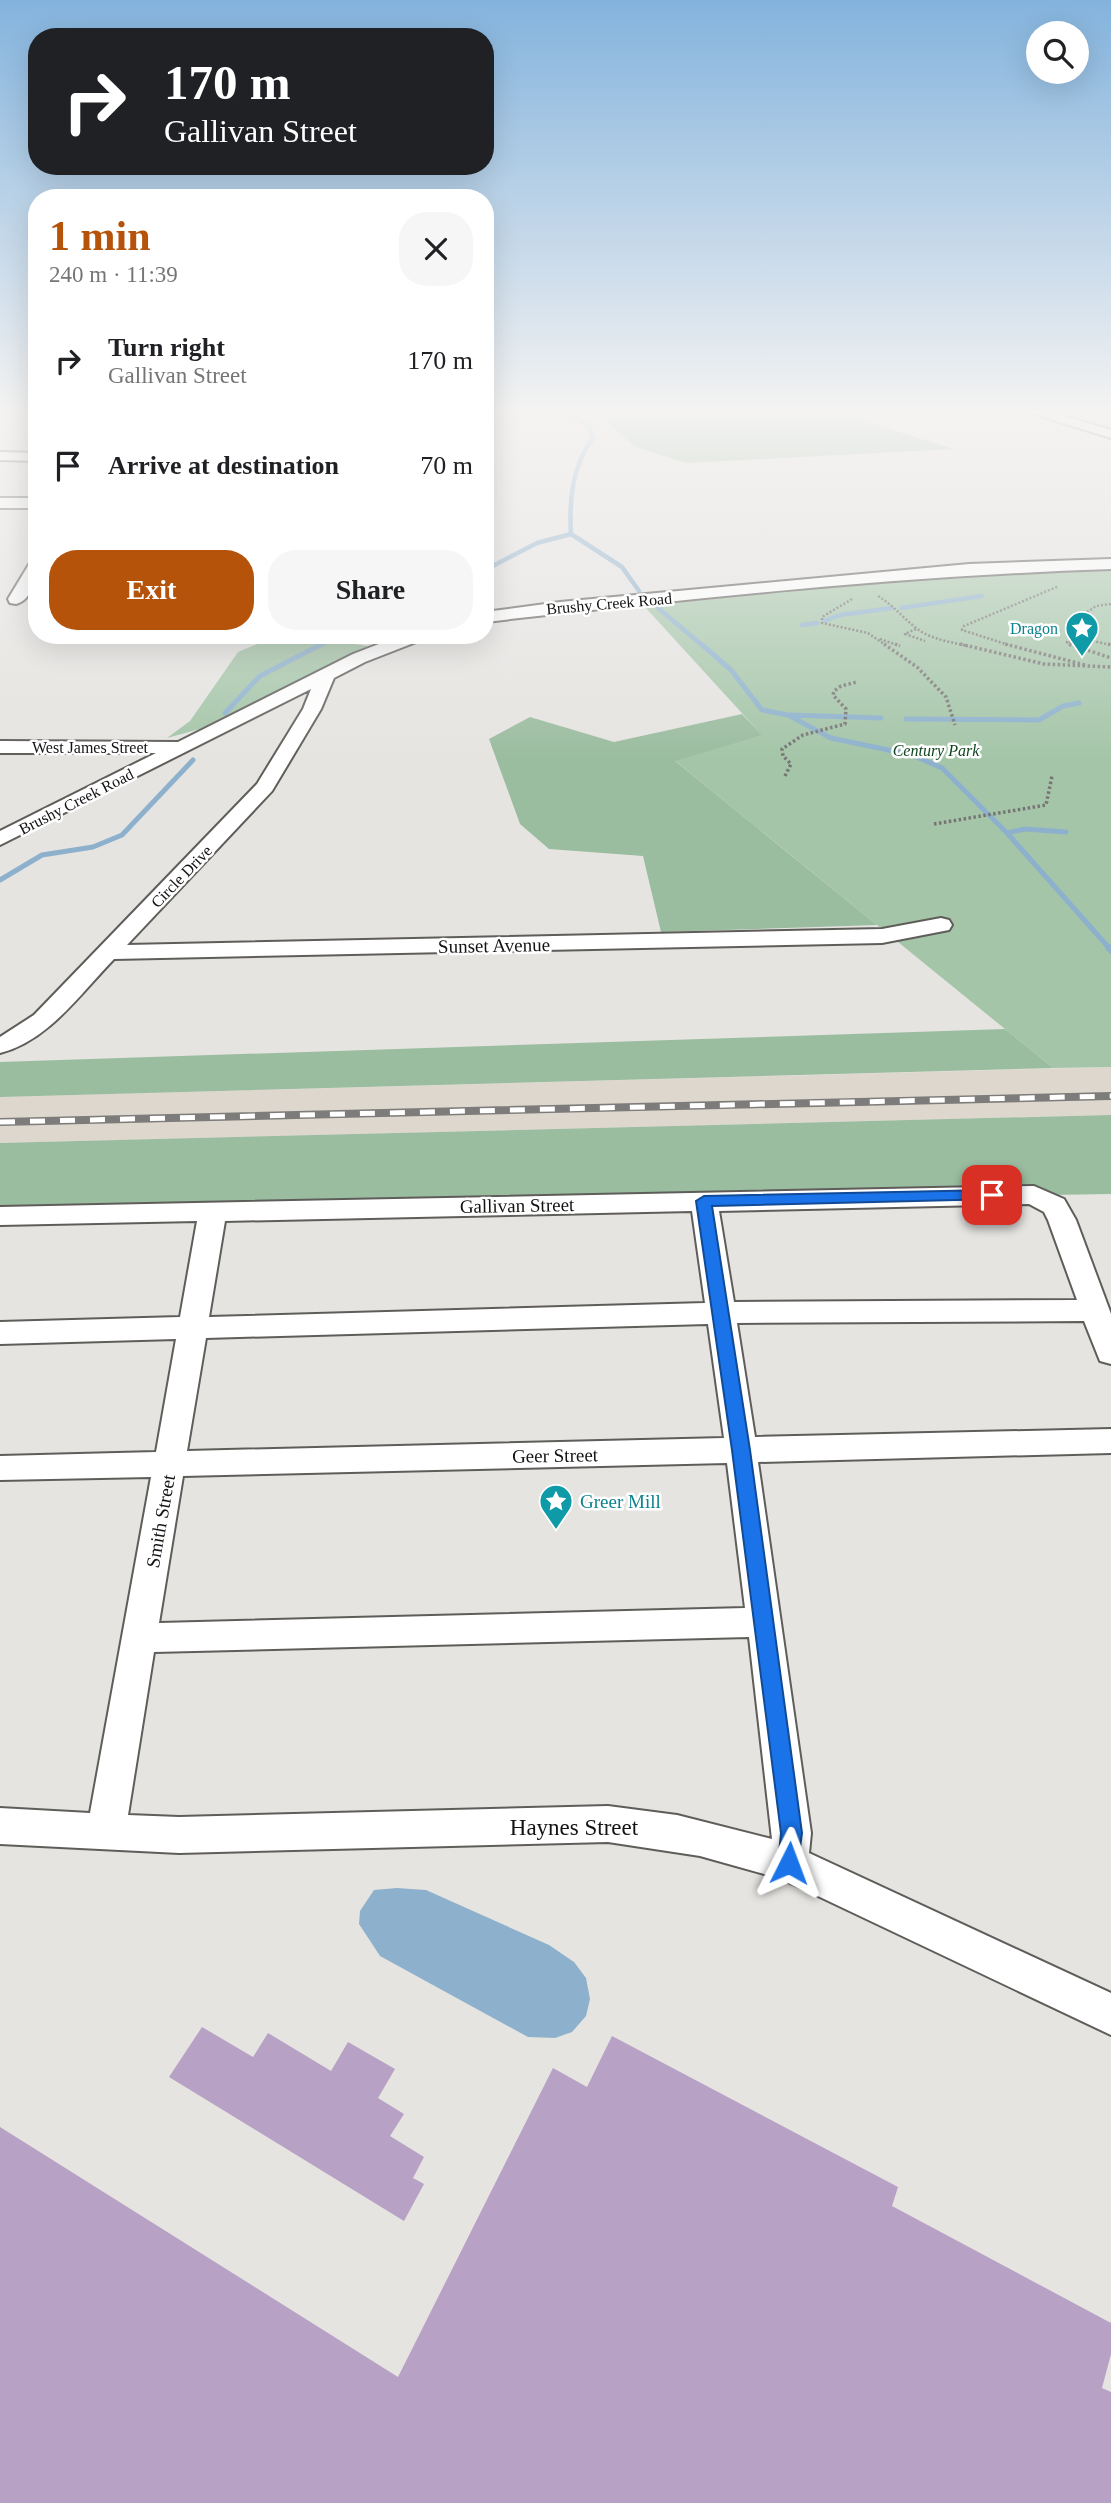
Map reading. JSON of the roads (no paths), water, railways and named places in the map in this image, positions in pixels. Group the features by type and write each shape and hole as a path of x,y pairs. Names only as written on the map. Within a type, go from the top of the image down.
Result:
{"street":[{"name":"Brushy Creek Road","path":"494,616 560,607 962,570 1111,564"},
{"path":"8,599 28,575"},
{"path":"8,599 28,600"},
{"name":"Brushy Creek Road","path":"0,839 359,658 395,644"},
{"name":"Circle Drive","path":"0,1046 21,1036 43,1020 265,787 312,709 326,675"},
{"name":"West James Street","path":"0,747 179,747"},
{"name":"Sunset Avenue","path":"107,952 882,936 941,925"},
{"name":"Gallivan Street","path":"0,1216 1034,1195 1054,1206 1062,1220 1095,1310"},
{"path":"704,1201 741,1450 792,1833 789,1863"},
{"name":"Smith Street","path":"106,1831 213,1212"},
{"path":"0,1333 721,1313 1095,1310 1111,1353"},
{"name":"Geer Street","path":"0,1468 1111,1441"},
{"path":"140,1638 764,1622"},
{"name":"Haynes Street","path":"0,1826 179,1835 608,1824 691,1834 789,1863 1111,2014"}],"waterway":[{"path":"571,527 571,534"},
{"path":"494,565 537,543 571,534"},
{"path":"571,534 622,567 639,591"},
{"path":"901,608 982,596"},
{"path":"658,608 703,646"},
{"path":"824,621 840,615 892,608"},
{"path":"802,625 817,623"},
{"path":"225,713 260,676 322,644"},
{"path":"319,646 323,644"},
{"path":"701,644 731,670 762,710 788,715 831,738 912,755 942,768 1007,833"},
{"path":"906,719 1039,720 1063,706 1079,703"},
{"path":"790,715 881,718"},
{"path":"0,880 42,855 93,847 122,835 193,760"},
{"path":"1007,833 1025,829 1066,832"},
{"path":"1007,833 1110,949"}],"railway":[{"path":"0,1122 1111,1096"}],"place":[{"name":"Dragon","path":"1082,658"},
{"name":"Greer Mill","path":"556,1531"}],"park label":[{"name":"Century Park","path":"936,750"}]}
